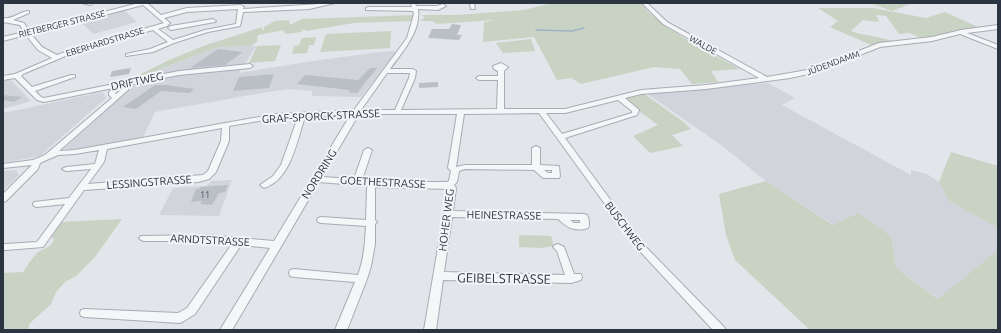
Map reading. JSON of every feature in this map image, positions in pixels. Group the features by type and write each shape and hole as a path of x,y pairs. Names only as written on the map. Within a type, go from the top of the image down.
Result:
{"street":[{"path":"84,3 90,4"},
{"path":"128,55 145,52 207,31 238,25 241,7 187,10 160,17 145,3"},
{"name":"RIETBERGER STRASSE","path":"3,39 145,3"},
{"path":"266,10 268,3"},
{"path":"240,11 266,10 333,3"},
{"name":"WALDE","path":"644,3 666,23 767,80"},
{"path":"368,9 415,11 443,6"},
{"name":"NORDRING","path":"226,330 357,112 410,38 415,11"},
{"path":"4,21 27,12"},
{"name":"EBERHARDSTRASSE","path":"17,76 56,57 167,23 160,17"},
{"path":"4,21 22,24 41,51 47,55 56,57"},
{"path":"171,28 213,21"},
{"name":"JÜDENDAMM","path":"641,92 767,80 815,71 880,46 932,39 961,32 998,27"},
{"path":"153,28 172,42"},
{"path":"961,32 998,47"},
{"name":"DRIFTWEG","path":"17,76 40,99 44,100 179,73 250,66"},
{"path":"500,112 501,70"},
{"path":"386,71 413,71 412,78 397,112"},
{"path":"3,78 17,76"},
{"path":"30,90 73,76"},
{"path":"479,78 501,78"},
{"path":"48,155 115,97 112,95 112,92 119,86"},
{"name":"GRAF-SPORCK-STRASSE","path":"3,166 34,162 48,155 103,147 276,116 357,112 541,112 578,108 641,92"},
{"path":"561,137 635,114 636,110 619,97"},
{"name":"HOHER WEG","path":"430,330 452,188 449,185 453,182 455,170 452,168 461,112"},
{"name":"BUSCHWEG","path":"541,112 561,137 639,245 720,330"},
{"path":"264,185 276,178 285,166 302,115"},
{"name":"LESSINGSTRASSE","path":"82,187 198,179 206,177 212,172 226,141 226,124"},
{"path":"7,246 40,245 100,162 103,147"},
{"path":"455,170 465,167 536,168 536,148"},
{"path":"357,182 368,150"},
{"path":"3,199 35,168 36,163 34,162"},
{"path":"66,169 96,166"},
{"name":"GOETHESTRASSE","path":"316,179 374,184 449,185"},
{"path":"341,330 362,279 370,244 372,222 371,188 374,184"},
{"path":"37,204 71,201"},
{"name":"HEINESTRASSE","path":"448,214 559,216"},
{"path":"321,220 364,223 372,222"},
{"name":"ARNDTSTRASSE","path":"144,238 207,238 276,245"},
{"path":"85,313 176,318 185,316 191,311 239,241"},
{"name":"GEIBELSTRASSE","path":"438,276 574,278 561,249 558,247"},
{"path":"294,273 362,279"}],"shaded area":[{"path":"124,10 137,22 93,34 80,21"},
{"path":"256,46 239,73 313,61 397,51 361,97 312,96 312,91 288,89 256,94 155,112 143,137 76,150 64,149 140,80 153,72 218,47"},
{"path":"3,80 11,80 31,101 3,109"},
{"path":"768,83 795,98 782,105 911,175 911,170 927,174 939,182 949,201 998,228 998,250 939,299 896,268 891,236 858,213 834,225 766,181 721,145 646,93"},
{"path":"103,92 106,98 40,156 3,163 3,113"},
{"path":"16,170 19,175 3,191 3,171"},
{"path":"232,180 219,216 159,215 173,188 206,186 212,181"}],"green space":[{"path":"552,3 641,3 648,12 672,30 740,69 711,71 718,82 692,84 680,69 654,67 581,84 571,78 557,80 534,37 483,42 484,22 495,20 437,24 432,21 420,21 425,17 421,15 457,15 524,10"},
{"path":"870,3 913,3 892,11"},
{"path":"818,8 873,8 926,18 945,12 980,28 923,39 910,33 899,34 886,16 876,15 879,22 863,20 851,31 892,41 871,45 830,27 838,21"},
{"path":"414,15 413,21 354,23 306,31 304,29 301,32 285,34 284,30 258,35 257,42 251,46 218,47 153,72 141,79 137,79 137,76 169,60 206,45 262,27 262,30 264,30 264,27 275,21 289,20 290,25 302,19"},
{"path":"391,31 390,48 320,52 326,34"},
{"path":"316,37 314,45 309,45 307,53 292,54 294,46 299,45 302,38"},
{"path":"531,39 535,51 503,53 496,43"},
{"path":"281,45 275,61 249,63 257,46"},
{"path":"641,94 646,95 691,129 672,135 683,146 650,153 633,136 658,125 623,99"},
{"path":"951,152 998,166 998,228 949,201 939,182"},
{"path":"766,181 833,225 858,213 891,236 896,268 938,299 998,250 998,330 810,330 735,260 726,235 719,194"},
{"path":"122,219 95,257 76,276 65,282 56,292 51,304 30,323 28,330 3,330 3,273 23,272 39,251 47,248 53,242 54,239 51,237 61,222"},
{"path":"519,235 551,236 554,246 540,248 519,247"}],"building":[{"path":"452,24 461,25 457,35 462,35 459,40 428,38 432,29 449,29"},
{"path":"218,49 243,52 225,65 190,68"},
{"path":"131,68 129,74 110,77 112,71"},
{"path":"370,68 377,68 357,93 348,92 350,90 297,84 305,75 358,80"},
{"path":"274,74 269,88 233,91 239,77"},
{"path":"438,82 438,87 419,88 419,83"},
{"path":"155,85 195,89 189,93 161,91 136,109 123,107"},
{"path":"3,95 22,97 14,102 3,100"},
{"path":"228,185 225,192 219,193 212,205 200,204 202,201 191,202 196,189 199,189 200,187"}],"waterway":[{"path":"536,30 572,31 584,28"}]}
